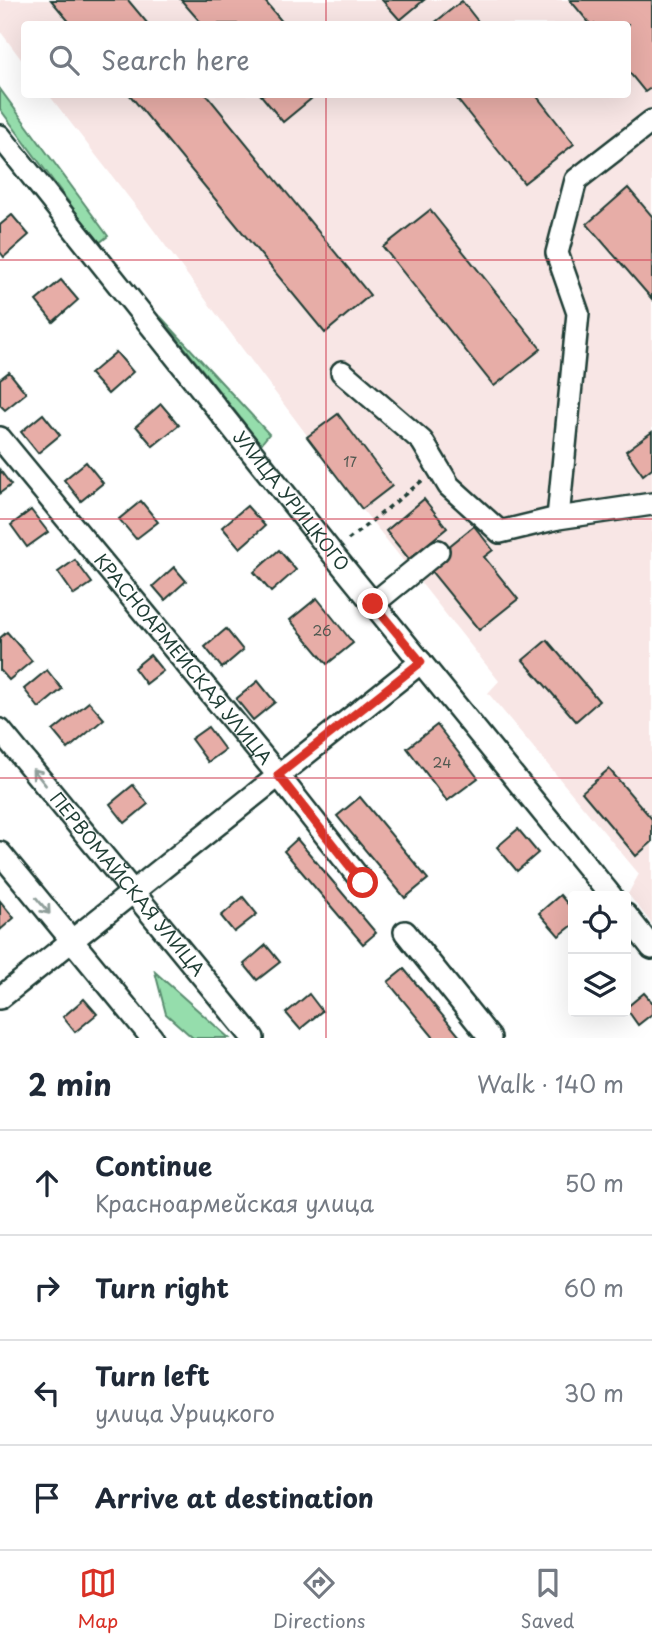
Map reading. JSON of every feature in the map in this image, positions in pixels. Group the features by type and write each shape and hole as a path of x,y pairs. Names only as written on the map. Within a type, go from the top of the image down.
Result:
{"street":[{"path":"558,518 578,313 557,253 576,180 652,121"},
{"name":"УЛИЦА УРИЦКОГО","path":"0,136 332,553 607,891"},
{"path":"342,372 422,441 449,486 500,533 558,518 652,504"},
{"name":"КРАСНОАРМЕЙСКАЯ УЛИЦА","path":"0,438 278,775 363,883"},
{"path":"373,604 438,551"},
{"path":"0,999 421,662"},
{"name":"ПЕРВОМАЙСКАЯ УЛИЦА","path":"0,730 253,1038"},
{"path":"0,853 152,1038"},
{"path":"631,921 652,948"},
{"path":"405,932 490,1038"}],"path":[{"path":"332,553 438,468"}],"shaded area":[{"path":"0,0 652,0 652,924 631,898 630,891 639,874 488,693 499,681 362,509 144,217 51,98 631,98 631,21 21,21 21,59 0,31"}],"green space":[{"path":"0,89 108,236 99,243 0,109"},
{"path":"160,316 269,434 261,444"},
{"path":"155,972 229,1038 193,1038 166,1014"}],"building":[{"path":"51,0 128,0 146,21 68,21"},
{"path":"181,0 264,0 282,21 199,21"},
{"path":"382,0 424,0 400,20"},
{"path":"570,0 652,0 652,87 645,92 631,75 631,21 588,21"},
{"path":"462,1 478,21 437,21"},
{"path":"132,98 209,98 370,295 325,333"},
{"path":"263,98 312,98 283,122"},
{"path":"456,98 538,98 574,144 524,183"},
{"path":"628,188 652,216 652,299 587,224"},
{"path":"430,210 541,349 494,386 383,247"},
{"path":"12,215 29,235 4,257 0,252 0,225"},
{"path":"61,280 78,300 53,322 36,301"},
{"path":"116,352 133,372 108,394 90,374"},
{"path":"9,372 26,393 5,410 0,405 0,379"},
{"path":"161,404 179,425 153,446 136,426"},
{"path":"43,414 60,435 38,453 21,432"},
{"path":"338,414 392,486 362,509 307,437"},
{"path":"652,432 652,468 643,475 626,451"},
{"path":"86,462 103,483 81,501 64,480"},
{"path":"0,470 11,485 0,493"},
{"path":"424,499 447,528 409,559 386,531"},
{"path":"141,501 158,522 136,539 119,519"},
{"path":"247,506 265,526 240,548 222,527"},
{"path":"31,510 48,532 27,547 11,525"},
{"path":"474,526 493,550 484,557 518,599 479,630 426,565"},
{"path":"279,550 296,570 271,592 254,572"},
{"path":"75,560 92,583 74,595 58,572"},
{"path":"174,567 186,581 165,600 153,586"},
{"path":"317,598 353,643 327,664 290,620"},
{"path":"226,629 243,650 222,668 205,647"},
{"path":"7,632 32,661 9,680 0,670 0,638"},
{"path":"547,640 599,701 576,721 523,660"},
{"path":"150,655 163,671 146,684 134,668"},
{"path":"47,670 62,689 39,708 24,689"},
{"path":"258,681 275,702 253,720 236,699"},
{"path":"89,702 104,719 68,749 53,731"},
{"path":"437,725 478,778 447,801 407,748"},
{"path":"208,727 225,750 208,762 191,739"},
{"path":"609,769 652,819 652,842 636,856 582,792"},
{"path":"133,785 148,804 125,823 110,804"},
{"path":"360,797 428,879 405,898 337,816"},
{"path":"518,829 538,853 517,871 497,847"},
{"path":"297,839 376,933 363,944 284,851"},
{"path":"560,895 568,904 568,929 559,936 539,913"},
{"path":"243,897 257,914 234,932 221,916"},
{"path":"0,901 14,918 0,930"},
{"path":"266,945 280,962 257,980 244,964"},
{"path":"404,969 461,1038 434,1038 388,982"},
{"path":"644,993 652,1002 652,1014 638,1025 631,1015 631,1004"},
{"path":"309,994 322,1011 300,1029 286,1013"},
{"path":"84,999 97,1014 75,1032 63,1017"}],"route":[{"path":"363,883 278,775 421,662 373,604"}]}
